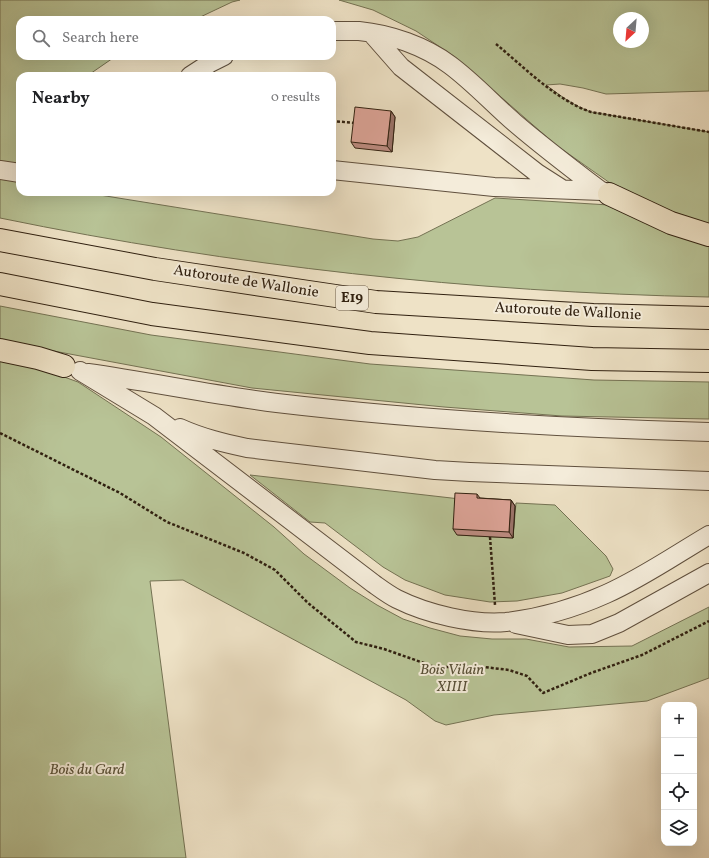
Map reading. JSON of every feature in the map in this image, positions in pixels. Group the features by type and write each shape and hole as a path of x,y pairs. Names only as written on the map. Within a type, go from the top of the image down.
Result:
{"highway":[{"path":"605,193 670,223 709,235"},
{"name":"Autoroute de Wallonie","path":"0,240 155,269 376,302 592,315 709,318"},
{"path":"0,284 152,314 370,343 592,359 709,361"},
{"path":"0,350 38,358 72,369"}],"lane":[{"path":"336,31 360,32 390,37 412,44 449,64 546,150 605,193"},
{"path":"372,34 401,67 538,173 563,190"},
{"path":"196,72 216,60"},
{"path":"0,170 16,172"},
{"path":"336,170 494,187 605,193"},
{"path":"72,369 154,416 193,434 226,444 435,470 709,481"},
{"path":"72,369 276,402 501,424 709,432"},
{"path":"154,416 374,584 396,599 421,609 442,615 500,622 568,635 592,634 619,623 709,573"},
{"path":"500,622 555,612 606,594 709,535"}],"path":[{"path":"496,44 568,102 579,108 591,112 709,132"},
{"path":"336,121 358,124"},
{"path":"0,433 120,493 167,522 244,553 275,570 308,603 356,642 384,649 435,667 509,670 527,676 543,693 591,673 642,655 709,621"},
{"path":"490,537 495,603 500,622"}],"green space":[{"path":"0,0 240,0 232,2 202,16 16,16 16,60 110,60 93,72 16,72 16,163 0,163"},
{"path":"339,0 709,0 709,91 606,94 560,84 546,85 573,104 591,112 709,132 709,224 656,206 610,183 556,145 455,57 416,31 373,10"},
{"path":"0,179 16,181 16,196 106,196 373,239 398,241 418,237 495,198 609,205 709,242 709,297 531,289 353,274 176,250 0,218"},
{"path":"0,306 151,335 370,364 594,380 709,382 709,419 562,416 444,407 252,388 0,341"},
{"path":"0,358 31,365 78,382 161,437 274,527 304,554 350,588 403,619 460,636 492,639 526,639 569,647 632,646 709,607 709,678 647,701 494,715 446,725 435,721 406,700 183,580 150,581 186,858 0,858"},
{"path":"250,475 460,499 458,535 513,538 516,503 555,505 606,556 613,569 610,576 562,593 517,601 490,602 445,595 405,580 383,567 325,523 310,522"}],"building":[{"path":"355,107 391,111 387,146 351,142"},
{"path":"455,493 477,494 477,498 511,500 509,532 453,529"}],"park label":[{"name":"Bois Vilain XIIII","path":"452,678"},
{"name":"Bois du Gard","path":"87,770"}]}
